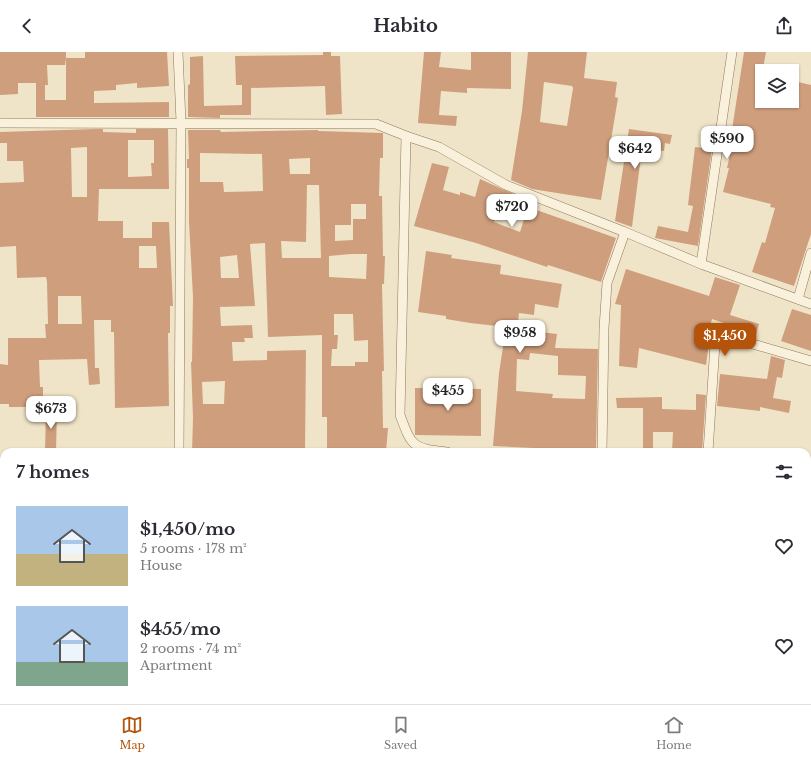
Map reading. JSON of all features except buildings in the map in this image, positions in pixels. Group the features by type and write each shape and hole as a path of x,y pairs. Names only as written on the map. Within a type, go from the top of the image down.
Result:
{"street":[{"path":"178,52 181,122 179,448"},
{"path":"701,264 732,52"},
{"path":"0,123 181,122 376,124 439,147 506,185 701,264 811,304"},
{"path":"406,136 400,415 410,440 422,448"},
{"path":"602,448 604,328 607,283 625,232"},
{"path":"798,299 811,253"},
{"path":"708,448 715,344 718,340 723,337 730,337 811,361"}]}
